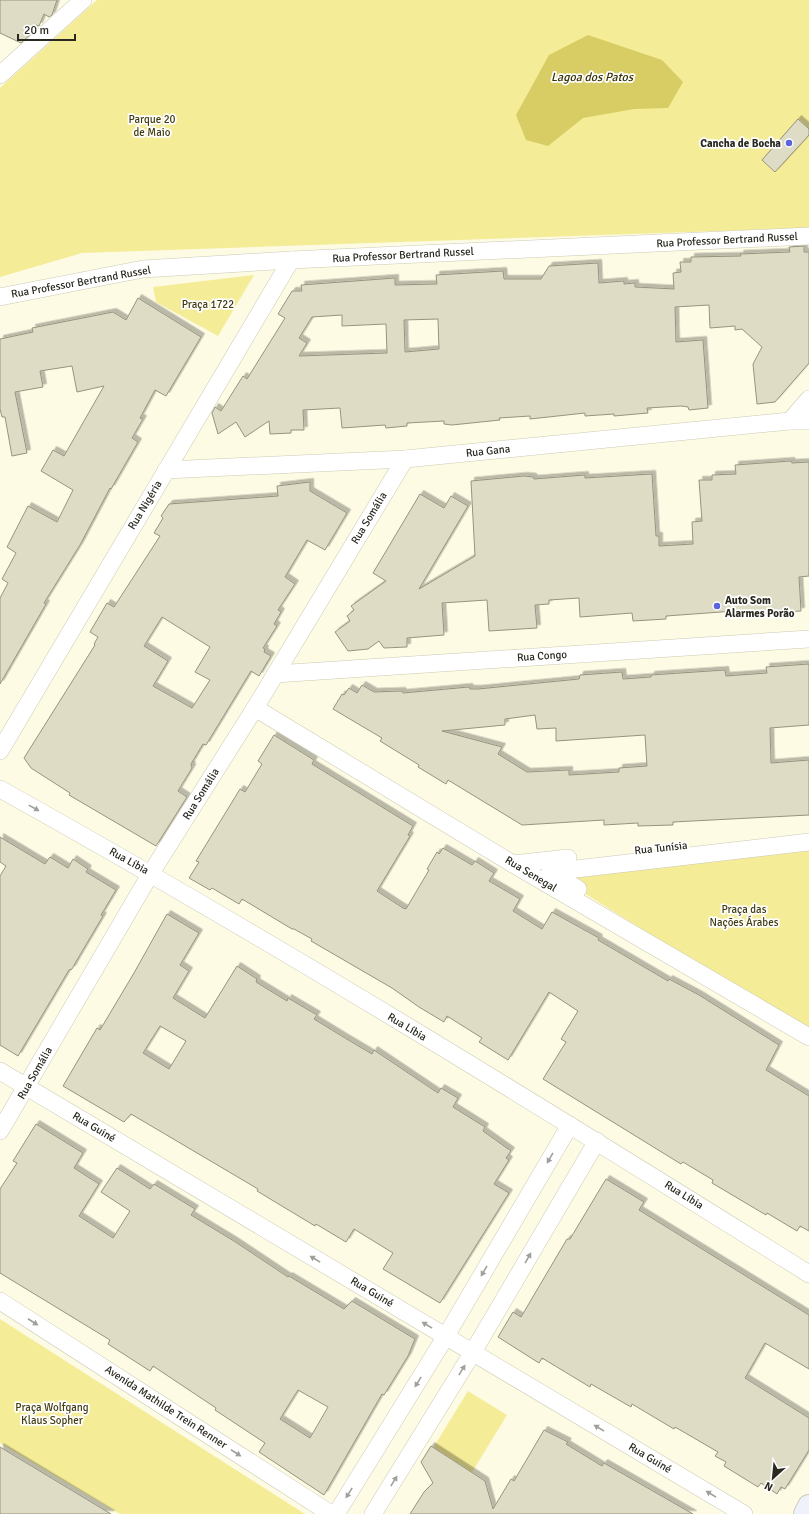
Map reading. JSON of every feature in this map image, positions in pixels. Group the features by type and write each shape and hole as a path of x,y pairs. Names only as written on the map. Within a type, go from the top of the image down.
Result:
{"street":[{"path":"0,75 83,0"},
{"name":"Rua Professor Bertrand Russel","path":"0,297 142,270 291,260 809,236"},
{"name":"Rua Nigéria","path":"0,751 291,260"},
{"path":"790,421 809,399"},
{"name":"Rua Gana","path":"166,470 405,459 790,421 809,421"},
{"name":"Rua Somália","path":"0,1131 151,873 255,708 405,459"},
{"name":"Rua Congo","path":"275,674 809,639"},
{"name":"Rua Senegal","path":"255,708 513,864 809,1037"},
{"name":"Rua Líbia","path":"0,789 151,873 597,1141 809,1274"},
{"name":"Rua Tunísia","path":"513,864 809,832"},
{"path":"809,842 550,872 809,1033"},
{"name":"Rua Guiné","path":"0,1071 744,1514"},
{"path":"336,1514 446,1336 570,1125"},
{"path":"373,1514 473,1352 597,1141"},
{"name":"Avenida Mathilde Trein Renner","path":"0,1301 331,1514"},
{"path":"805,1514 809,1506"}],"green space":[{"name":"Parque 20 de Maio","path":"97,0 809,0 809,228 82,253 0,277 0,88"},
{"name":"Praça 1722","path":"254,275 218,336 156,302 153,287"},
{"name":"Praça das Nações Árabes","path":"809,842 809,1033 550,872"},
{"name":"Praça Wolfgang Klaus Sopher","path":"0,1319 305,1514 120,1514 0,1443"},
{"path":"468,1391 507,1415 466,1482 427,1458"}],"water":[{"name":"Lagoa dos Patos","path":"588,35 662,60 683,82 668,108 634,109 583,118 548,146 526,140 516,115 549,55"}],"building":[{"path":"0,0 57,0 52,15 49,17 44,14 39,26 36,25 32,33 21,43 0,33"},
{"name":"Cancha de Bocha","path":"798,119 809,129 809,135 775,172 762,160"},
{"path":"804,246 804,252 809,252 809,363 775,402 757,404 753,364 762,347 742,329 735,330 735,326 710,328 709,305 675,307 676,342 703,340 708,408 689,410 688,407 681,406 647,408 648,413 614,416 614,414 585,416 585,413 530,419 530,416 499,418 500,420 452,425 444,424 444,421 407,423 407,426 386,428 385,425 342,428 340,408 303,410 304,430 291,430 291,433 270,434 269,421 245,437 236,422 218,434 212,413 215,407 221,411 243,376 247,379 285,318 278,314 292,291 302,291 301,285 395,278 395,285 437,284 436,275 503,271 504,279 541,279 549,266 598,263 599,283 624,281 624,284 635,283 635,287 674,289 673,273 681,272 680,262 691,262 691,257 741,256 740,254 790,252 789,247","holes":["342,315 342,326 386,324 387,353 299,356 307,343 299,338 312,317","438,319 439,349 405,352 404,320"]},
{"path":"138,298 201,337 166,396 155,390 140,418 143,419 132,438 138,442 111,489 110,488 80,545 44,603 46,604 0,684 0,598 8,583 2,579 16,553 7,547 28,506 57,522 73,490 41,471 53,450 64,456 104,386 77,392 72,366 40,371 43,387 15,392 27,453 12,456 5,417 2,417 0,409 0,339 33,332 32,328 113,312 126,320"},
{"path":"791,461 792,463 809,462 809,576 799,577 801,611 735,615 735,611 666,616 666,619 633,621 632,613 580,617 579,598 549,600 549,604 535,605 537,628 489,631 487,600 442,603 444,635 407,638 407,647 384,648 379,641 368,649 348,651 335,632 350,621 347,616 354,610 351,606 386,581 373,573 420,494 444,508 451,496 468,506 419,589 475,556 471,481 524,476 533,477 534,479 585,475 585,478 652,474 656,536 659,536 659,546 693,544 692,522 702,521 699,480 712,480 712,475 736,474 735,465"},
{"path":"310,482 310,491 347,513 325,550 307,540 285,577 295,584 278,610 281,612 274,624 277,626 263,648 265,649 264,652 271,656 259,676 251,671 206,745 203,744 191,764 192,768 178,791 187,797 156,846 69,795 70,793 31,768 24,758 95,645 94,644 98,637 90,632 107,603 114,607 160,536 154,533 163,518 161,516 169,504 278,496 277,486","holes":["162,617 210,647 195,672 210,680 192,708 153,686 168,661 144,646"]},
{"path":"809,664 809,725 770,728 771,763 809,760 809,815 673,822 673,825 638,826 638,823 604,825 604,820 522,825 448,780 446,784 418,767 419,765 380,741 382,738 333,709 342,694 344,695 349,688 357,693 362,685 374,692 402,691 403,693 469,687 470,689 478,689 579,679 580,675 622,672 623,679 651,677 651,675 725,670 726,676 767,673 766,667","holes":["535,715 537,729 556,728 556,741 645,735 647,766 619,768 619,772 569,775 569,770 527,772 498,754 502,747 442,731 505,725 505,719"]},
{"path":"274,735 314,760 312,764 413,826 408,835 410,836 377,891 403,908 406,909 429,870 427,869 437,852 439,854 443,848 472,865 475,861 494,873 489,881 520,899 513,911 542,929 552,912 599,938 598,940 668,981 669,979 699,995 779,1045 766,1070 809,1096 809,1231 800,1226 797,1231 767,1213 766,1215 712,1183 713,1180 683,1162 681,1164 543,1079 566,1042 561,1039 578,1011 549,992 508,1060 479,1042 482,1038 447,1016 444,1022 392,988 311,941 312,939 292,929 242,899 239,904 212,888 210,890 189,878 199,862 196,861 240,789 245,792 262,764 258,761"},
{"path":"0,837 45,864 50,857 68,868 73,859 88,869 86,872 116,890 101,915 103,916 72,969 69,970 18,1056 0,1045 0,876 6,866 0,862"},
{"path":"167,914 199,933 180,965 189,971 173,998 205,1018 237,966 257,979 256,982 287,1001 288,998 317,1015 314,1019 345,1038 372,1054 374,1050 438,1093 441,1088 458,1098 453,1107 485,1127 483,1131 511,1151 506,1158 509,1160 494,1184 509,1193 440,1303 383,1269 393,1253 354,1229 346,1242 316,1224 315,1226 257,1191 258,1189 131,1114 124,1122 63,1086 97,1028 100,1030","holes":["160,1026 186,1041 169,1069 143,1053"]},
{"path":"36,1124 83,1153 74,1168 99,1184 79,1216 113,1238 130,1211 101,1192 117,1168 150,1189 154,1184 195,1209 191,1215 234,1241 288,1277 289,1276 344,1309 352,1301 415,1339 408,1356 384,1395 382,1394 324,1495 259,1452 265,1443 215,1410 216,1408 153,1366 150,1371 108,1344 110,1340 0,1273 0,1189 17,1163 13,1161","holes":["298,1390 328,1407 310,1438 280,1419"]},
{"path":"606,1179 644,1202 639,1210 809,1315 809,1369 765,1343 745,1378 809,1418 809,1450 785,1489 781,1487 777,1494 761,1483 758,1487 724,1466 726,1462 715,1456 718,1452 675,1427 674,1429 632,1404 631,1407 591,1384 590,1387 542,1358 539,1363 498,1337 513,1312 521,1317 567,1239 570,1239"},
{"path":"544,1430 568,1442 566,1444 602,1466 604,1463 693,1514 410,1514 424,1492 433,1483 421,1462 431,1446 485,1481 493,1509 511,1479 514,1481"},
{"path":"0,1447 43,1473 111,1514 0,1514"}],"place":[{"name":"Cancha de Bocha","path":"789,143"},
{"name":"Auto Som Alarmes Porão","path":"717,606"}]}
